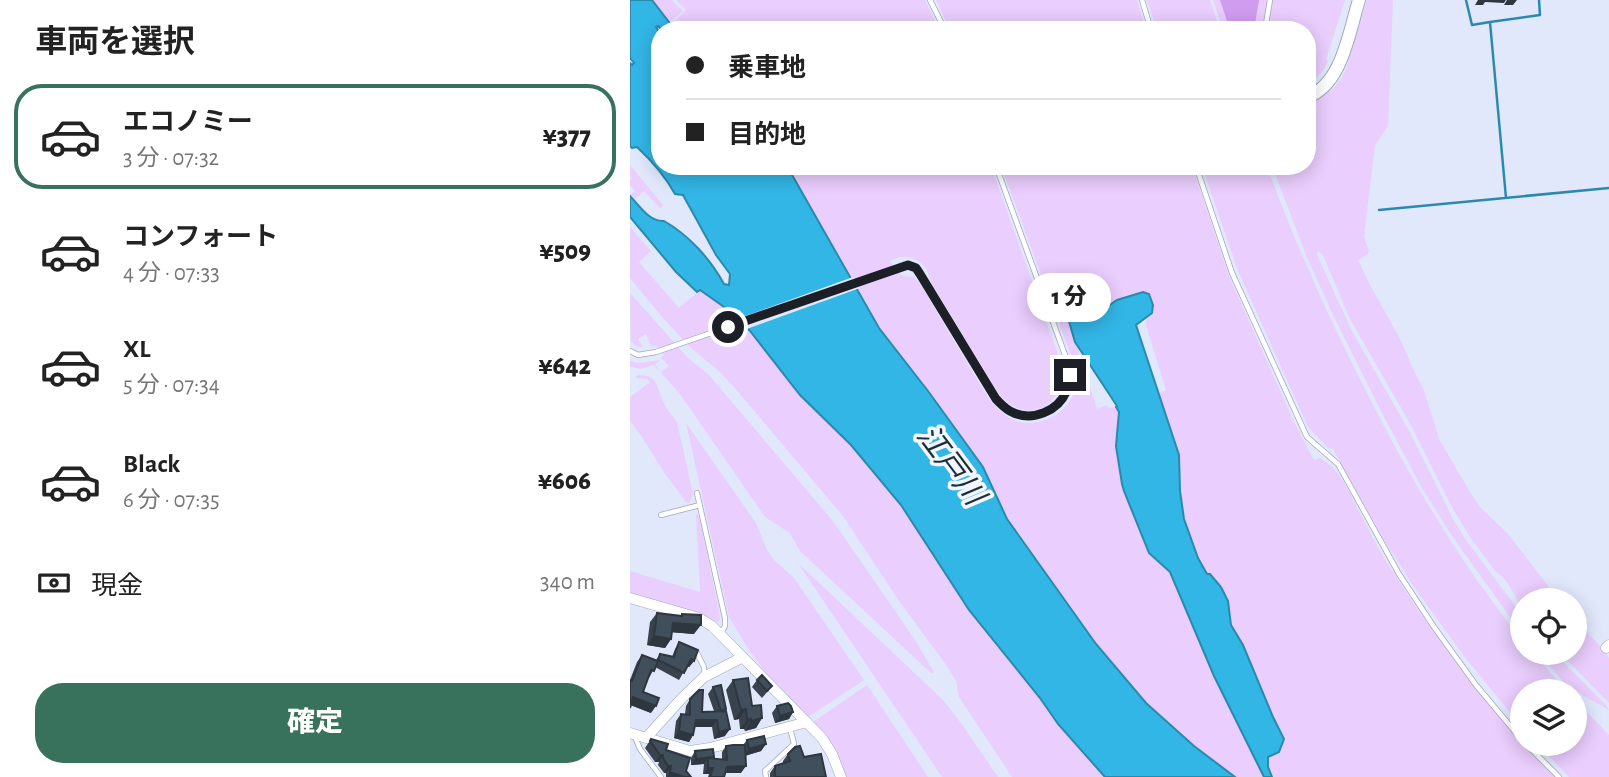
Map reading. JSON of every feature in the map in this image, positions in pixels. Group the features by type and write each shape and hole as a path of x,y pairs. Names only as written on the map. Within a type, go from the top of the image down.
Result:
{"street":[{"path":"1316,92 1322,89 1337,70 1359,0"},
{"path":"630,598 699,618 712,626 822,738 841,777"},
{"path":"646,738 704,677 743,657"},
{"path":"632,733 690,751 807,722"}],"lane":[{"path":"930,0 940,21"},
{"path":"1142,0 1148,21"},
{"path":"1266,21 1270,0"},
{"path":"630,351 638,355 656,352 908,265 916,268 1004,408 1023,415 1044,413 1054,407 1067,390 1070,375 1068,363 999,175"},
{"path":"1199,175 1232,273 1307,437 1338,464 1399,574 1476,685 1510,725"},
{"path":"697,493 725,618 721,634"},
{"path":"661,515 700,505"},
{"path":"690,651 697,653 704,667 704,677"},
{"path":"766,777 765,771 794,744 789,726"},
{"path":"632,733 640,749 661,777"},
{"path":"1538,756 1559,777"}],"shaded area":[{"path":"652,0 672,0 683,11 668,21"},
{"path":"676,0 925,0 936,21 675,21 686,10"},
{"path":"936,0 1137,0 1143,21 946,21"},
{"path":"1147,0 1210,0 1217,21 1154,21"},
{"path":"1213,0 1345,0 1326,60 1328,61 1316,77 1316,21 1220,21"},
{"path":"1220,0 1259,0 1256,21 1227,21"},
{"path":"1367,0 1393,0 1388,126 1375,145 1364,237 1369,251 1358,260 1423,388 1440,441 1480,507 1508,534 1550,588 1510,588 1470,537 1412,427 1350,319 1323,255 1318,251 1317,255 1353,333 1409,431 1453,519 1510,599 1510,617 1452,536 1422,488 1333,315 1306,255 1275,175 1316,175 1316,87 1331,91 1341,79"},
{"path":"630,165 662,207 644,191 635,199 631,194 635,191 630,185"},
{"path":"792,175 994,175 1063,368 1059,389 1048,404 1032,410 1022,409 1006,401 999,394 932,285 923,265 910,258 900,257 890,261 899,274 914,277 919,282 990,401 1009,417 1026,423 1045,420 1062,410 1073,395 1076,369 1004,175 1195,175 1229,276 1294,422 1314,460 1320,458 1339,475 1382,555 1409,597 1468,678 1510,727 1510,756 1535,756 1555,777 1272,777 1268,757 1284,739 1243,645 1231,624 1228,601 1213,577 1207,575 1184,519 1179,455 1158,394 1166,390 1146,325 1147,317 1152,313 1117,300 1109,306 1068,318 1097,409 1106,405 1110,408 1116,407 1119,412 1116,446 1122,484 1149,553 1170,572 1214,676 1264,777 1235,777 1194,746 1146,703 1096,644 1007,519 983,467 879,328"},
{"path":"1205,175 1270,175 1326,308 1383,424 1457,551 1510,625 1510,665 1544,665 1556,679 1510,679 1510,712 1464,656 1414,587 1333,449 1327,447 1308,427 1238,271"},
{"path":"630,227 651,251 639,262 679,308 700,290 734,314 800,395 851,445 901,505 969,610 1058,724 1105,777 1012,777 959,697 956,681 947,666 899,601 843,516 734,387 692,349 630,278"},
{"path":"630,293 688,358 708,374 833,521 915,640 934,672 932,674 800,551 790,533 765,517 680,394 654,365 640,369 630,366 630,361 638,363 661,360 655,364 661,372 669,366 661,358 664,355 656,345 651,347 646,334 638,339 643,347 636,346 631,341"},
{"path":"637,375 648,376 655,381 665,406 677,422 693,494 689,503 663,471 630,421 630,397 650,382 636,378"},
{"path":"686,423 756,523 767,550 794,578 864,680 808,717 767,674 729,617"},
{"path":"696,514 699,516 719,611 718,622 630,594 630,571 700,592"},
{"path":"798,563 943,700 998,777 942,777"},
{"path":"1587,632 1609,658 1609,703 1572,665 1587,665"},
{"path":"1549,665 1566,665 1580,679 1561,679"},
{"path":"867,685 928,777 846,777 833,747 813,722"},
{"path":"1587,686 1606,705 1609,710 1587,698"},
{"path":"1587,712 1609,735 1609,777 1569,777 1549,756 1587,756"}],"water":[{"path":"630,0 652,0 668,21 651,21 651,161 637,147 630,146 630,63 634,63 630,58"},
{"name":"江戸川","path":"663,175 792,175 879,328 983,467 1007,519 1096,644 1146,703 1194,746 1235,777 1105,777 1058,724 969,610 901,505 851,445 800,395 734,314 700,290 697,292 676,272 630,217 630,196 649,216 664,221 691,241 713,266 724,284 729,285 730,274 716,255 683,195 675,194"},
{"path":"1143,292 1149,294 1153,305 1152,313 1136,325 1179,455 1184,519 1198,558 1207,574 1221,587 1228,601 1231,625 1243,645 1284,739 1279,752 1268,757 1272,777 1264,777 1214,676 1170,572 1149,553 1122,484 1116,446 1119,412 1117,406 1075,342 1068,318"}],"pier":[{"path":"853,277 860,288 744,330 734,320"}],"building":[{"path":"657,613 701,615 701,625 673,623 671,639 654,636"},
{"path":"679,642 698,650 694,661 691,659 684,673 658,660 660,654 674,657"},
{"path":"642,655 658,661 654,671 651,670 643,692 659,698 656,706 633,697 630,708 630,680 632,681"},
{"path":"762,675 772,686 767,691 757,680"},
{"path":"748,678 752,706 761,705 762,718 751,721 747,720 746,709 741,710 733,680"},
{"path":"721,685 726,709 721,711 713,687"},
{"path":"699,690 703,690 702,712 726,711 730,729 719,732 717,720 696,720 693,735 679,731 681,714 690,715 690,699"},
{"path":"788,703 793,712 780,716 777,706"},
{"path":"764,736 766,744 749,749 747,740"},
{"path":"651,739 668,744 666,750 690,758 686,771 691,777 670,772 671,766 668,766"},
{"path":"745,745 746,766 727,767 724,777 710,777 713,768 708,768 708,758 727,760 726,746"},
{"path":"800,746 804,757 821,754 826,777 775,777 775,766 790,761 788,754"},
{"path":"713,749 714,757 696,759 695,751"}],"waterway":[{"path":"1466,0 1472,25 1490,22"},
{"path":"1506,198 1490,22 1540,15 1539,0"},
{"path":"1379,210 1609,188"}],"route":[{"path":"728,327 908,265 916,268 1004,408 1023,415 1044,413 1062,399 1070,375"}]}
